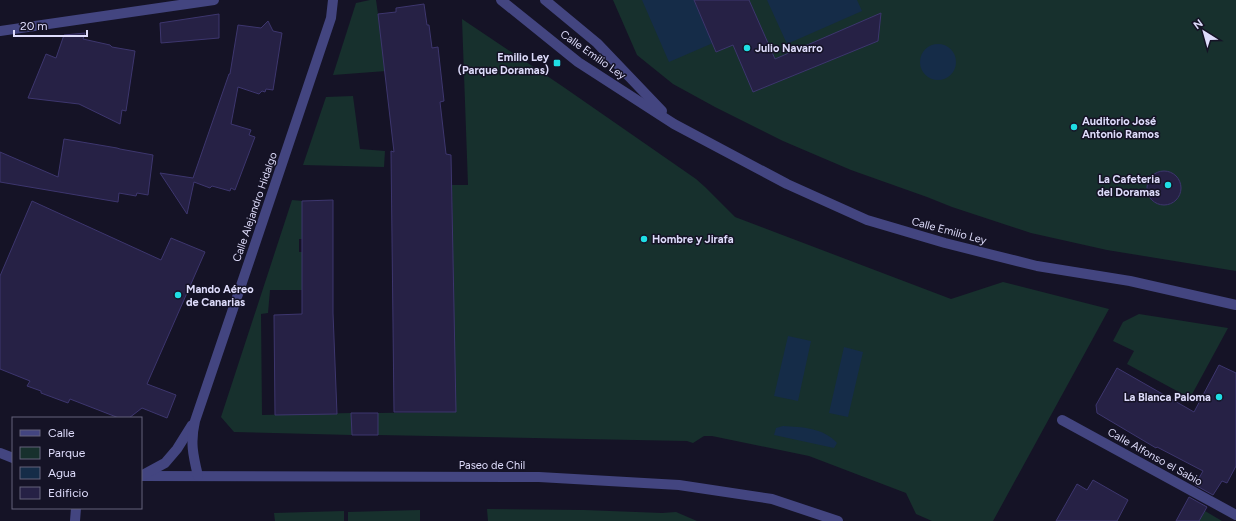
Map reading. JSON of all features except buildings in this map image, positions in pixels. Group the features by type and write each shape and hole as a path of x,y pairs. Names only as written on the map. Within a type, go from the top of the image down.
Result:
{"street":[{"path":"0,31 214,0"},
{"name":"Calle Alejandro Hidalgo","path":"198,476 193,451 192,434 195,421 331,18 333,0"},
{"name":"Calle Emilio Ley","path":"501,0 578,62 674,124 787,184 867,220 945,243 1037,266 1130,281 1236,305"},
{"name":"Calle Emilio Ley","path":"545,0 597,43 674,124"},
{"name":"Calle Alfonso el Sabio","path":"1062,420 1236,515"},
{"name":"Calle Alejandro Hidalgo","path":"142,475 165,463 177,449 195,421"},
{"path":"0,453 12,458"},
{"name":"Paseo de Chil","path":"142,476 539,477 679,485 772,499 838,521"},
{"path":"75,521 76,509"}],"green space":[{"path":"376,0 386,71 333,75 356,3"},
{"path":"613,0 1236,0 1236,271 1107,250 1031,233 952,207 851,170 783,141 673,84 637,55"},
{"path":"462,19 696,179 735,217 951,299 1003,282 1109,309 993,521 932,521 916,514 906,493 809,456 712,436 704,436 693,443 687,441 378,435 378,413 455,412 452,185 468,185"},
{"path":"353,96 360,149 385,151 384,167 303,165 326,97"},
{"path":"292,200 303,201 302,228 309,239 299,239 299,252 310,252 302,290 270,290 268,313 261,314 262,415 351,413 352,435 234,432 221,417"},
{"path":"1139,314 1228,328 1190,398 1127,364 1134,351 1113,341 1123,322"},
{"path":"487,509 584,510 662,513 676,512 697,521 488,521"},
{"path":"420,510 420,521 348,521 348,512"},
{"path":"344,511 344,521 275,521 274,513"},
{"path":"1205,511 1222,521 1199,521"}],"water":[{"path":"642,0 694,0 713,43 669,62"},
{"path":"767,0 857,0 862,11 787,44"},
{"path":"942,44 951,49 955,55 955,69 951,75 942,80 934,80 925,75 921,69 920,58 925,49 931,45"},
{"path":"788,336 811,341 798,401 774,396"},
{"path":"844,347 863,352 848,417 829,413"},
{"path":"783,426 819,431 832,438 837,443 834,448 774,435 776,428"}],"place":[{"name":"Julio Navarro","path":"747,48"},
{"name":"Emilio Ley (Parque Doramas)","path":"557,63"},
{"name":"Auditorio José Antonio Ramos","path":"1074,127"},
{"name":"La Cafeteria del Doramas","path":"1168,185"},
{"name":"Hombre y Jirafa","path":"644,239"},
{"name":"Mando Aéreo de Canarias","path":"178,295"},
{"name":"La Blanca Paloma","path":"1219,397"}]}
